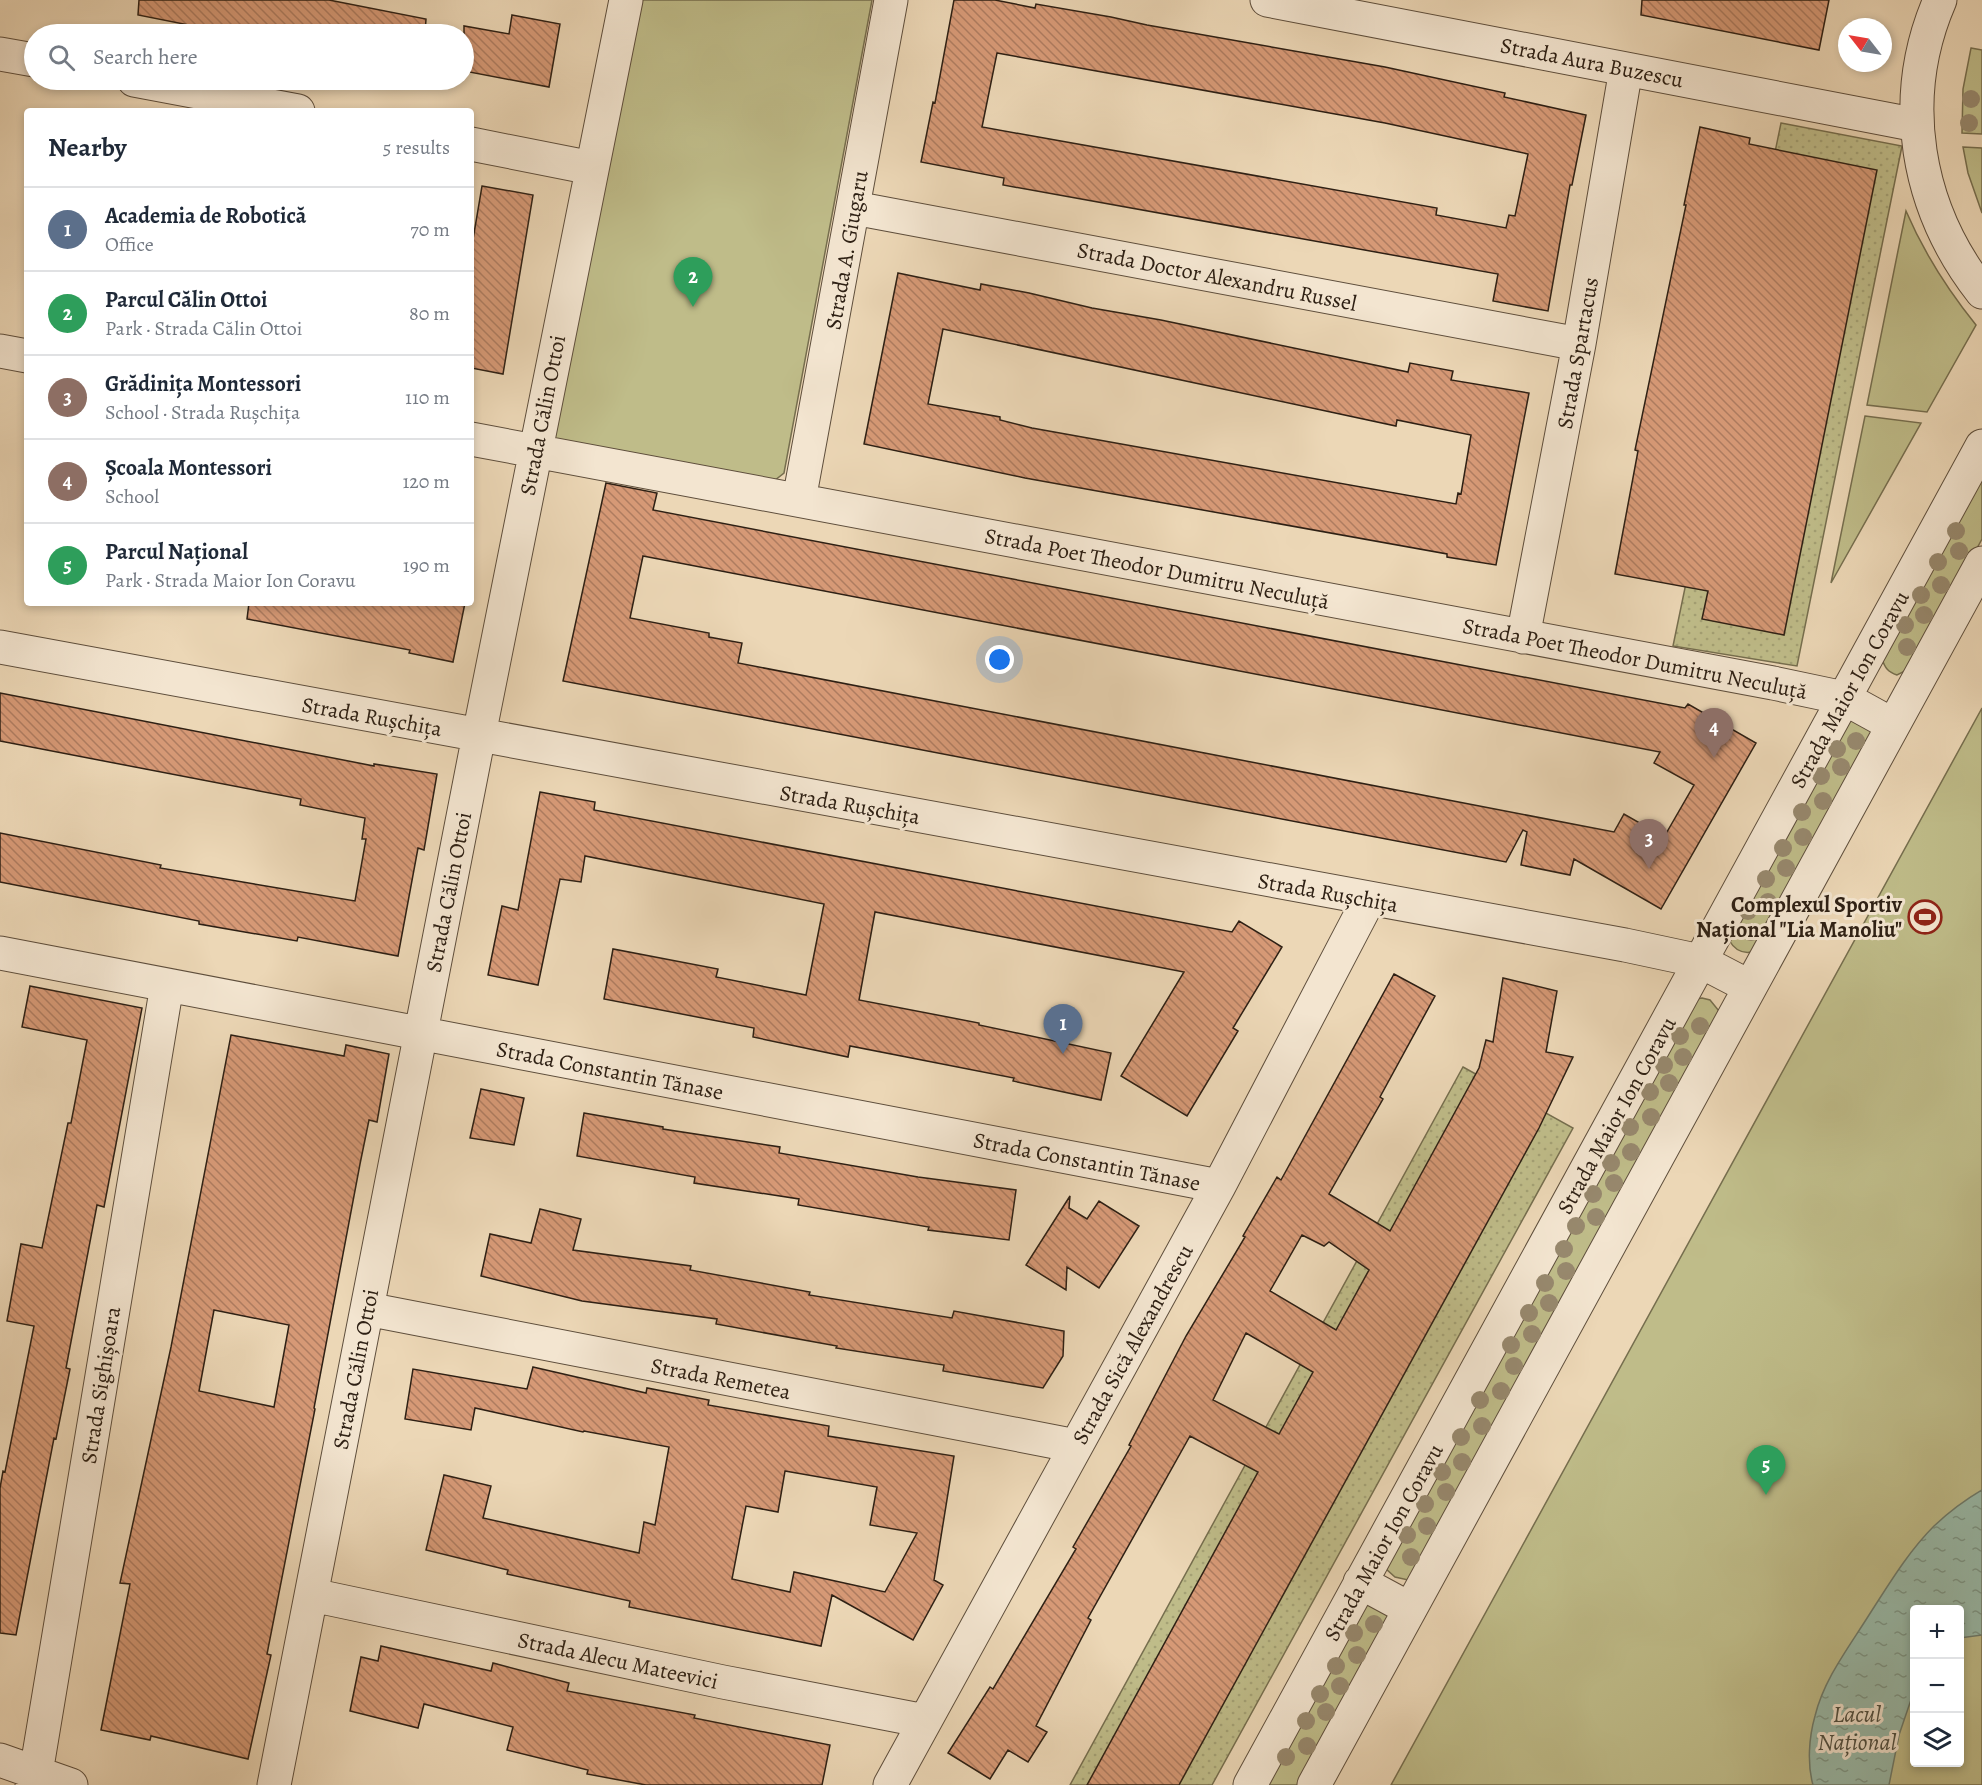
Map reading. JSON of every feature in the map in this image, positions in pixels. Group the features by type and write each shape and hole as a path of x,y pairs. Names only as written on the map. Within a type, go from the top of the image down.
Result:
{"street":[{"name":"Strada Călin Ottoi","path":"274,1785 535,451 626,0"},
{"name":"Strada A. Giugaru","path":"799,500 891,0"},
{"name":"Strada Aura Buzescu","path":"1267,0 1917,125"},
{"path":"1940,0 1931,21 1919,72 1917,125 1924,175 1939,224 1964,268 1982,292"},
{"path":"0,54 24,58"},
{"name":"Strada Spartacus","path":"1523,637 1579,344 1626,69"},
{"path":"187,90 282,108"},
{"path":"474,145 592,168"},
{"name":"Strada Doctor Alexandru Russel","path":"854,208 1579,344"},
{"path":"0,351 24,355"},
{"name":"Strada Poet Theodor Dumitru Neculuță","path":"474,440 1844,698 1893,725"},
{"name":"Strada Maior Ion Coravu","path":"1250,1785 1982,446"},
{"path":"1314,1785 1982,563"},
{"name":"Strada Rușchița","path":"0,647 1625,945 1700,961 1750,987"},
{"name":"Strada Sică Alexandrescu","path":"890,1785 1219,1186 1369,899"},
{"name":"Strada Constantin Tănase","path":"0,953 1219,1186"},
{"name":"Strada Sighișoara","path":"34,1779 167,985"},
{"name":"Strada Remetea","path":"367,1309 1076,1446"},
{"path":"1360,1582 1410,1609"},
{"name":"Strada Alecu Mateevici","path":"312,1595 723,1682 925,1721"},
{"path":"0,1760 34,1779 71,1785"}],"shaded area":[{"path":"632,0 872,0 784,473 765,488 564,450 546,428"},
{"path":"1971,48 1982,50 1982,134 1962,133 1963,89"},
{"path":"1781,123 1902,146 1797,666 1673,646"},
{"path":"1963,147 1982,148 1982,213 1968,173"},
{"path":"1906,211 1937,270 1976,325 1927,412 1867,405"},
{"path":"1865,416 1921,423 1831,583"},
{"path":"1982,468 1982,539 1911,668 1897,675 1894,674 1887,669 1882,659"},
{"path":"1982,708 1982,1785 1391,1785"},
{"path":"1855,720 1869,727 1872,735 1752,952 1738,950 1729,940 1847,721"},
{"path":"1696,999 1710,1000 1719,1011 1408,1580 1395,1577 1385,1568"},
{"path":"1463,1067 1573,1128 1212,1785 1070,1785"},
{"path":"1373,1604 1385,1611 1388,1617 1301,1785 1262,1785 1365,1605"}],"water":[{"name":"Lacul Național","path":"1982,1490 1982,1635 1964,1637 1964,1605 1910,1605 1910,1703 1899,1735 1889,1785 1813,1785 1809,1759 1810,1742 1824,1689 1892,1580 1916,1547 1934,1526"}],"building":[{"path":"139,0 329,0 426,19 426,24 183,24 138,15"},
{"path":"954,0 995,0 1035,8 1036,4 1385,67 1505,93 1504,97 1586,115 1572,185 1570,185 1548,311 1493,301 1498,274 1003,185 1004,178 921,162 933,102 935,103","holes":["997,53 1385,123 1528,154 1515,216 1509,215 1506,228 1436,215 1437,208 982,127"]},
{"path":"1642,0 1829,0 1819,50 1641,15"},
{"path":"512,15 560,24 549,87 474,73 474,28 509,34"},
{"path":"1700,127 1750,138 1749,144 1877,170 1784,635 1702,619 1708,591 1615,574 1638,451 1635,450"},
{"path":"482,186 533,195 503,374 474,369 474,233"},
{"path":"898,273 980,290 981,284 1029,293 1092,308 1161,320 1408,372 1410,363 1453,371 1451,380 1529,393 1496,565 1447,557 1447,554 1025,478 864,444","holes":["943,329 1396,426 1397,420 1471,435 1461,494 1458,493 1456,504 1032,428 1000,420 1000,417 928,404"]},
{"path":"606,483 657,493 653,510 1685,708 1688,704 1756,743 1661,909 1574,859 1570,875 1521,865 1527,832 1523,830 1506,862 563,681","holes":["643,556 1660,752 1654,763 1694,785 1664,837 1624,814 1614,832 738,663 742,643 709,637 709,633 630,618"]},
{"path":"249,606 464,606 453,662 409,653 410,650 247,619"},
{"path":"0,693 374,766 374,764 437,774 424,850 418,848 398,956 298,937 297,941 199,924 199,921 0,882 0,833 161,865 160,868 355,901 366,839 362,839 365,818 300,805 301,799 0,741"},
{"path":"540,792 595,802 594,810 1232,932 1239,921 1282,947 1233,1028 1238,1031 1187,1116 1121,1076 1184,972 875,912 859,1000 979,1023 979,1025 1111,1053 1101,1100 1013,1081 1014,1078 850,1046 848,1057 753,1037 754,1028 604,999 613,949 718,969 716,977 806,995 824,904 585,856 581,882 560,879 538,985 488,975 502,906 518,910"},
{"path":"1394,974 1435,996 1380,1097 1383,1099 1329,1194 1390,1231 1479,1068 1486,1040 1493,1042 1503,978 1557,991 1546,1052 1573,1057 1539,1128 1179,1785 1087,1785 1258,1472 1190,1436 1088,1618 1091,1620 1036,1726 1047,1732 1028,1762 1008,1750 990,1779 948,1753 990,1687 993,1689 1076,1549 1073,1547 1131,1446 1129,1445 1186,1336 1245,1237 1243,1236 1277,1177 1281,1180","holes":["1302,1235 1324,1246 1329,1242 1369,1270 1336,1330 1270,1291","1246,1333 1313,1372 1279,1434 1213,1400"]},
{"path":"30,986 142,1008 104,1207 97,1205 66,1368 70,1369 56,1439 54,1438 16,1635 0,1633 0,1488 34,1326 7,1321 21,1244 42,1248 68,1123 71,1123 87,1040 22,1027"},
{"path":"231,1035 344,1056 346,1045 389,1054 377,1122 369,1120 360,1164 267,1654 271,1655 248,1759 151,1736 150,1740 101,1730 130,1584 120,1583 171,1347","holes":["214,1310 289,1325 274,1407 199,1391"]},
{"path":"481,1089 524,1098 514,1145 470,1138"},
{"path":"584,1113 663,1127 663,1129 780,1147 779,1153 918,1177 1016,1190 1009,1240 928,1230 929,1227 798,1205 799,1199 694,1183 695,1177 577,1156"},
{"path":"1070,1196 1069,1208 1087,1219 1099,1201 1139,1226 1099,1288 1067,1267 1066,1290 1026,1265"},
{"path":"540,1209 581,1219 573,1250 691,1266 690,1270 810,1292 809,1295 952,1318 954,1311 1064,1331 1063,1356 1043,1388 943,1371 944,1365 836,1348 837,1346 716,1324 717,1319 582,1301 481,1276 490,1234 531,1243"},
{"path":"533,1367 646,1393 647,1388 709,1400 708,1405 829,1426 828,1436 954,1456 934,1580 943,1585 913,1640 832,1595 821,1646 629,1607 630,1601 507,1574 508,1570 426,1550 444,1475 491,1486 483,1518 639,1553 644,1522 655,1525 669,1447 583,1432 475,1408 471,1430 405,1419 413,1369 527,1389","holes":["785,1471 877,1487 870,1525 917,1533 885,1592 794,1572 790,1592 732,1579 746,1506 778,1512"]},
{"path":"381,1646 491,1671 493,1663 569,1683 567,1691 695,1715 694,1718 830,1745 822,1785 646,1785 587,1774 588,1770 507,1750 513,1727 424,1704 418,1728 350,1711 361,1657 378,1661"}],"place":[{"name":"Parcul Călin Ottoi","path":"693,307"},
{"name":"Școala Montessori","path":"1714,758"},
{"name":"Grădinița Montessori","path":"1649,869"},
{"name":"Complexul Sportiv Național \"Lia Manoliu\"","path":"1925,917"},
{"name":"Academia de Robotică","path":"1063,1054"},
{"name":"Parcul Național","path":"1766,1495"}]}
